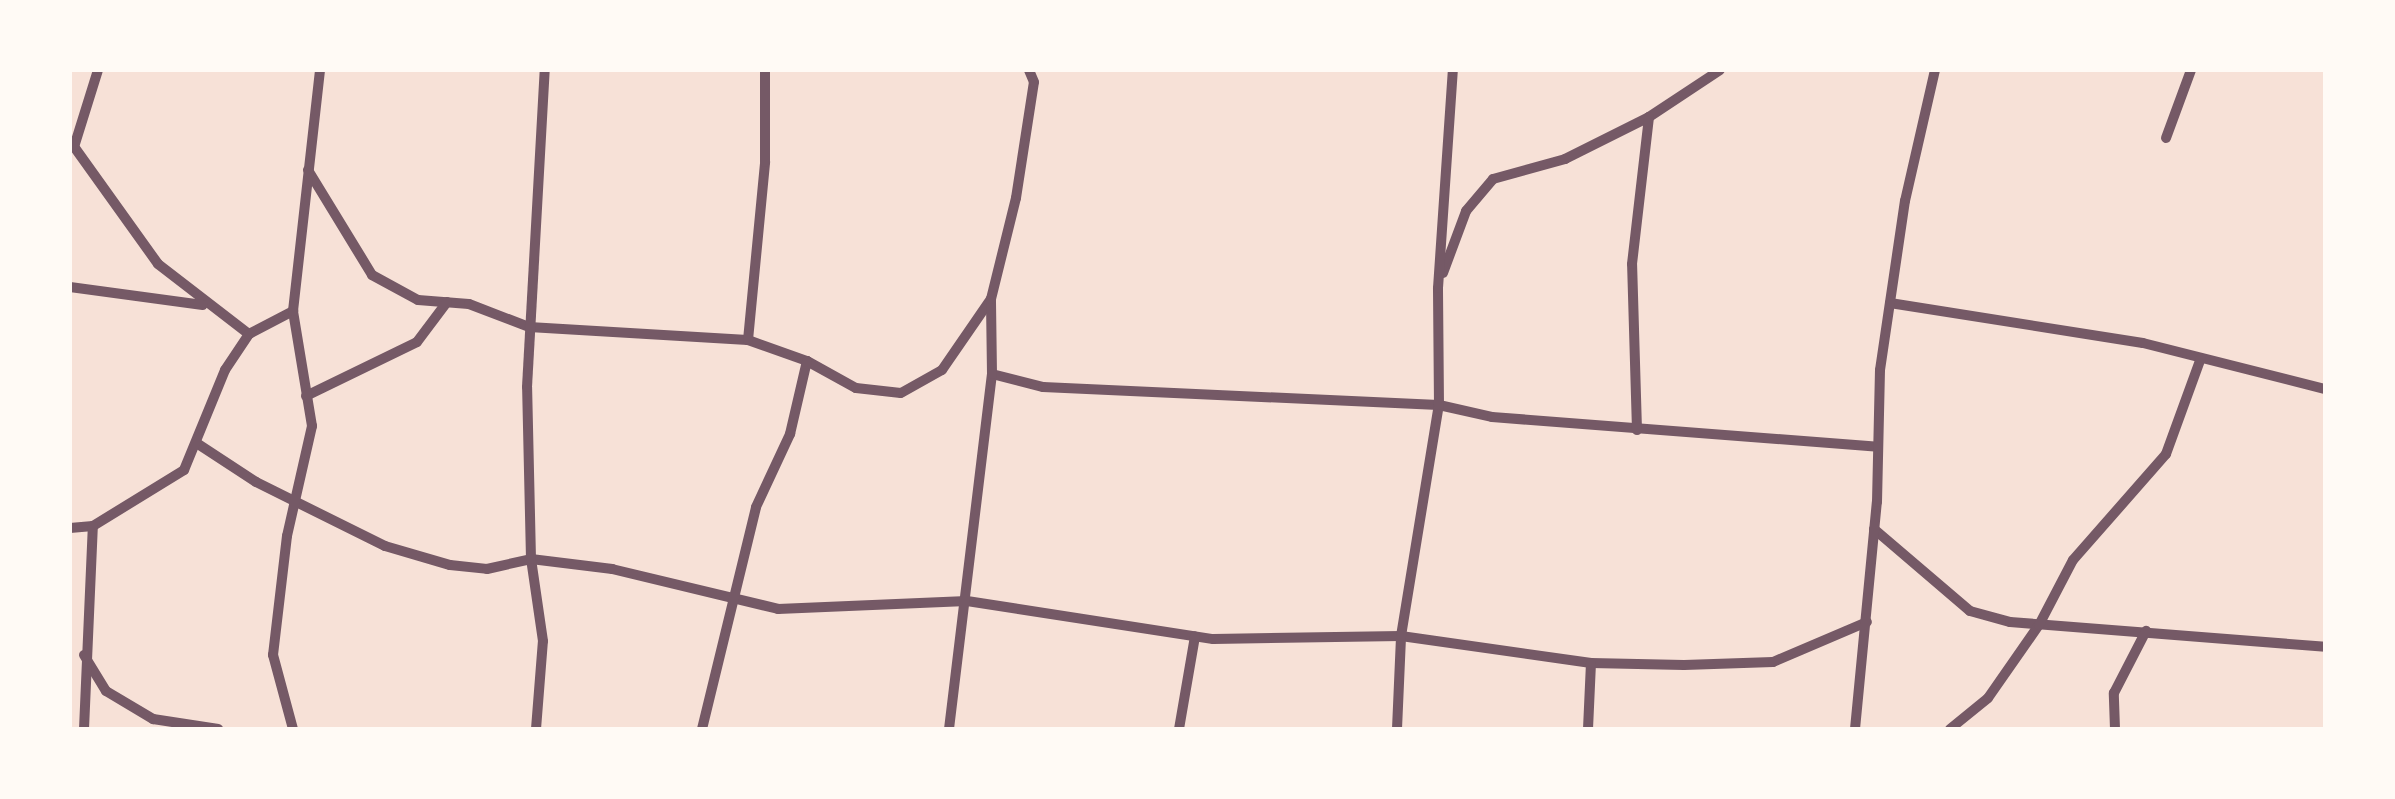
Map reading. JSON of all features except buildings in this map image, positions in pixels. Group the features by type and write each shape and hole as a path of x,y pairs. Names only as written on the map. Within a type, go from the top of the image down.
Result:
{"street":[{"path":"98,70 72,144 158,264 204,305 249,334"},
{"path":"292,729 273,655 288,536 300,500 312,426 293,311 320,70"},
{"path":"536,729 543,641 531,559 529,327 545,70"},
{"path":"748,340 765,162 764,70"},
{"path":"1029,70 1034,82"},
{"path":"949,729 992,374 991,298 1039,70"},
{"path":"1396,729 1401,636 1439,405 1438,288 1454,70"},
{"path":"1438,288 1466,211 1493,178 1565,159 1649,117 1720,70"},
{"path":"1855,729 1867,622 1890,303 1935,70"},
{"path":"2166,138 2191,70"},
{"path":"1637,430 1632,264 1649,117"},
{"path":"308,170 372,275 418,300 446,302 529,327 748,340 807,361 856,388 901,393 942,370 991,298"},
{"path":"70,287 204,305"},
{"path":"306,396 416,342 446,302"},
{"path":"1890,303 2201,358 2325,389"},
{"path":"70,528 93,526 184,470 198,444 225,370 249,334 293,311"},
{"path":"1950,729 1988,698 2040,625 2073,560 2166,454 2201,358"},
{"path":"702,729 730,596 756,507 790,434 807,361"},
{"path":"992,374 1043,387 1439,405 1492,417 1878,447"},
{"path":"198,444 256,482 300,500 385,546 450,565 486,569 531,559 612,569 778,609 832,610 967,601 1195,636 1401,636 1591,663 1772,662 1867,622"},
{"path":"84,729 83,654 93,526"},
{"path":"1874,530 1970,612 2040,625 2146,630 2325,647"},
{"path":"2115,729 2114,693 2146,630"},
{"path":"1180,729 1195,636"},
{"path":"83,654 106,691 153,719 218,729"},
{"path":"1588,729 1591,663"}]}
